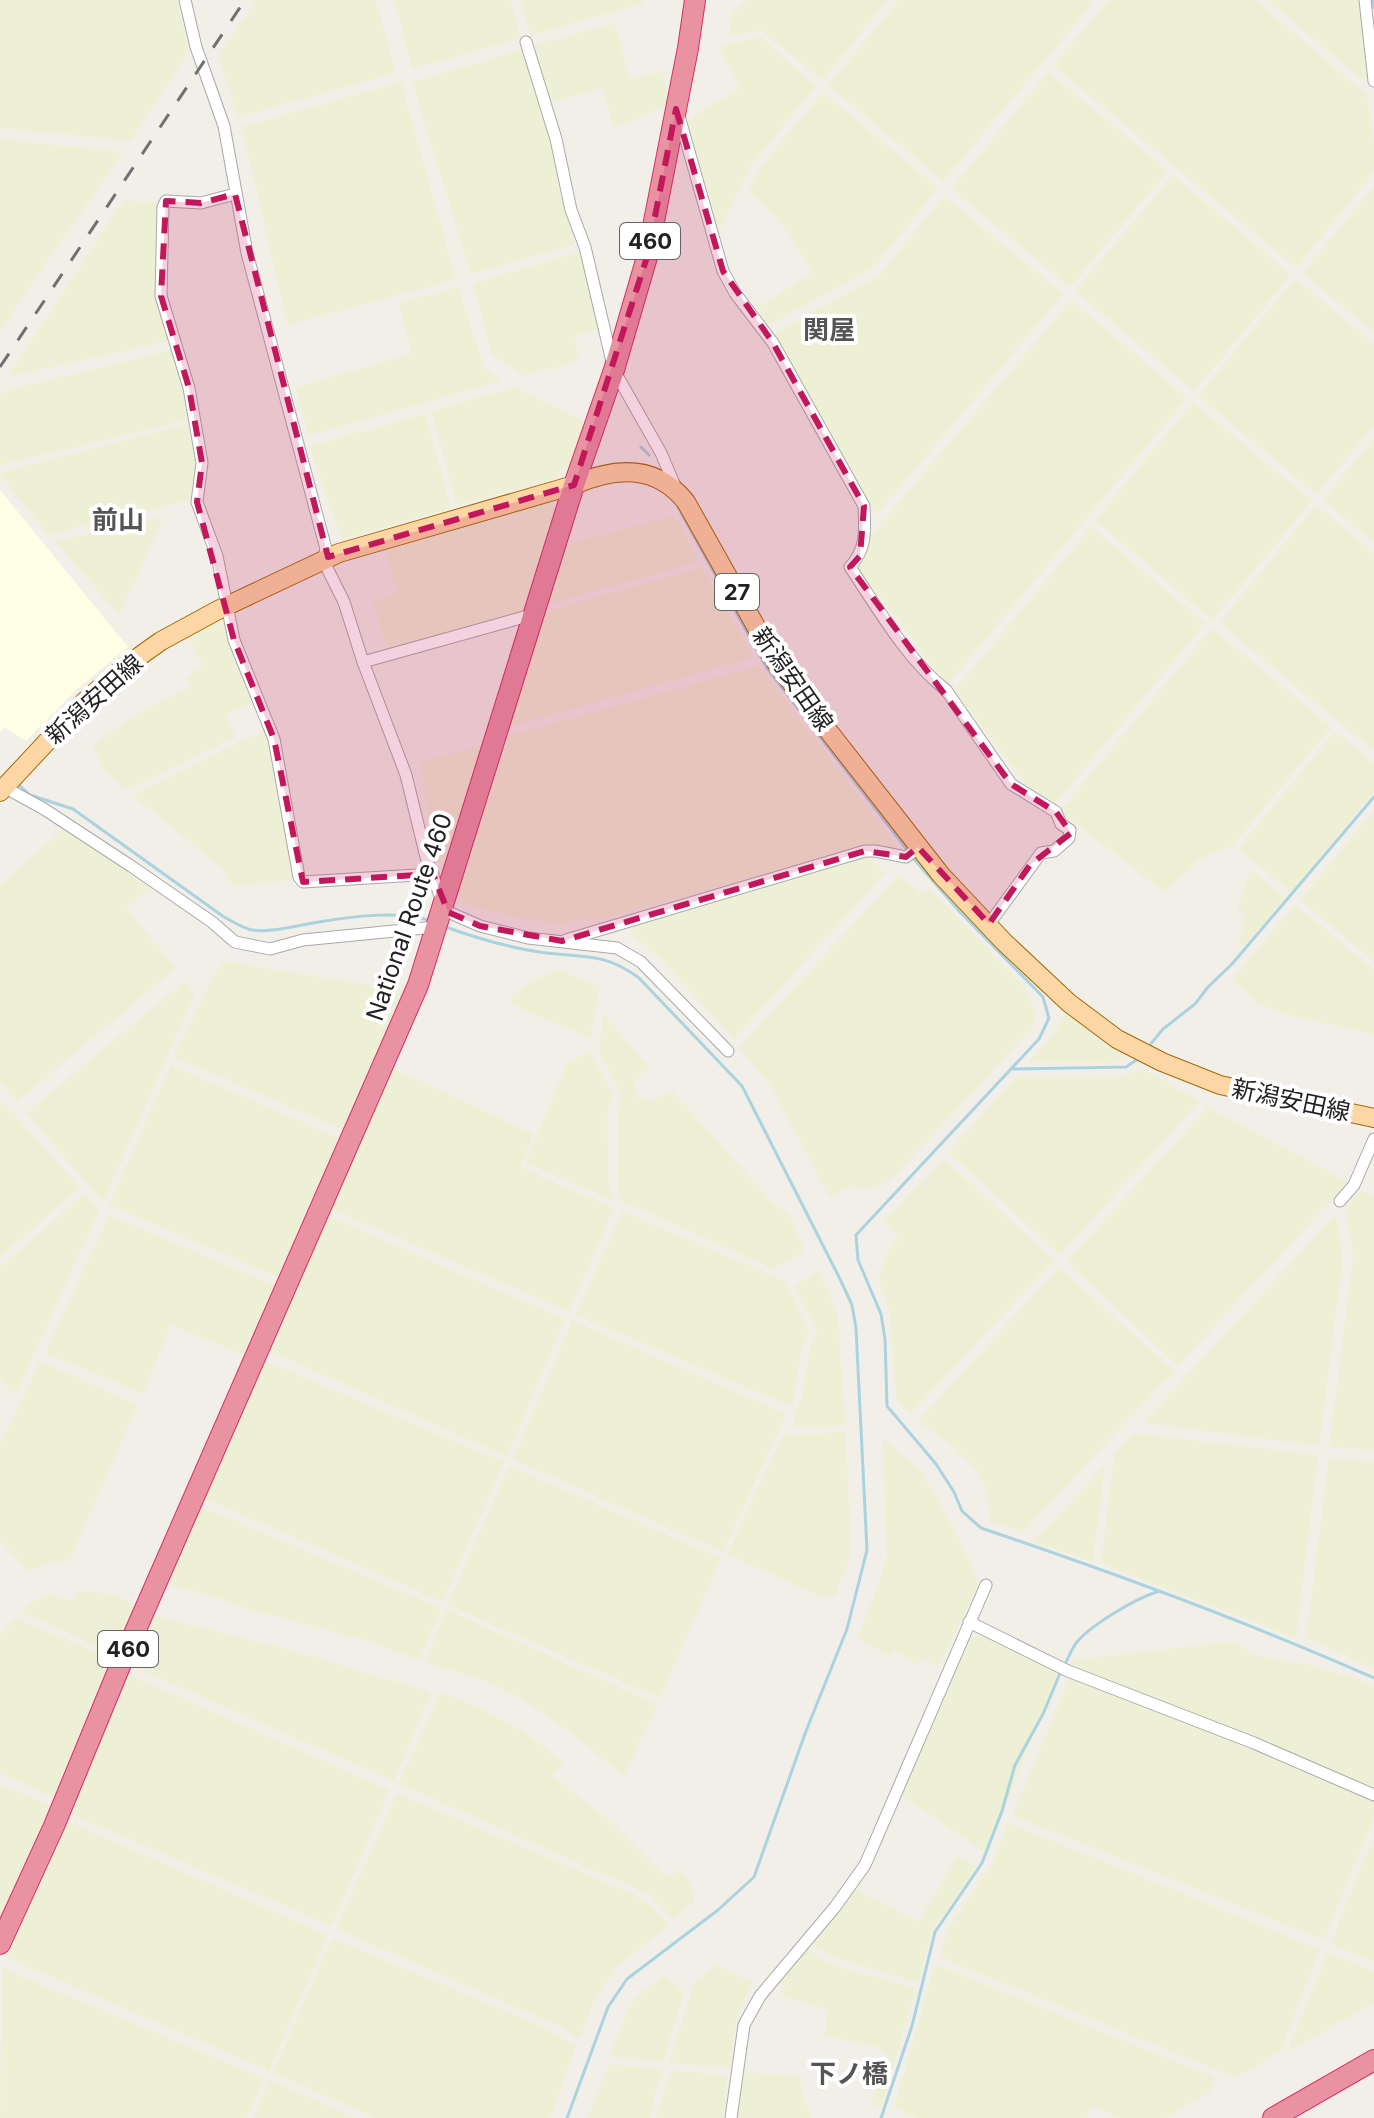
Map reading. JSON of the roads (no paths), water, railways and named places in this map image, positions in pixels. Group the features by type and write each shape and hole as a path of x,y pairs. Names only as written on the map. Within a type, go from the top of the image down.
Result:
{"highway":[{"name":"National Route 460","path":"0,1944 418,985 574,485 614,370 647,257 695,0"},
{"path":"1273,2118 1374,2060"}],"main road":[{"name":"新潟安田線","path":"2,790 84,702 123,668 161,641 227,605 323,560 374,541 574,485 593,476 636,472 665,481 686,502 777,664 919,847 989,924 1069,1003 1117,1039 1220,1085 1374,1118"}],"street":[{"path":"185,0 196,47 224,126 247,253 326,549 323,560 344,602 406,775 433,874 439,915"},
{"path":"1365,0 1374,81"},
{"path":"526,42 556,139 571,210 585,247 614,370 661,453 676,490"},
{"path":"676,109 723,271 735,293 773,343 864,506 865,534 860,556 850,567 892,629 934,681 946,690 1011,784 1056,812 1061,824 1070,830 1069,838 1054,851 1041,853 1030,865 989,924"},
{"path":"235,194 201,203 166,201 163,207 161,296 189,388 202,463 197,502 217,556 234,640 274,739 282,768 299,877 303,882 433,874"},
{"path":"363,662 535,614"},
{"path":"2,790 44,809 212,922 235,942 270,949 448,912 480,926 528,938 617,948 641,962 728,1051"},
{"path":"562,941 865,851 906,857 919,847"},
{"path":"1340,1201 1354,1185 1374,1139"},
{"path":"731,2118 744,2025 760,1996 854,1883 865,1865 986,1585"},
{"path":"969,1622 1068,1671 1254,1743 1374,1795"}],"waterway":[{"path":"641,447 649,455"},
{"path":"678,507 767,668 909,852"},
{"path":"18,784 30,795 73,809 224,917 248,929 277,930 374,915 429,920"},
{"path":"1149,1046 1163,1029 1195,1004 1232,964 1374,797"},
{"path":"913,858 960,912 1043,997 1049,1018 1039,1039 856,1235 858,1260 881,1314 887,1406 936,1464 962,1511 981,1528 1179,1598 1374,1678"},
{"path":"443,926 478,938 539,952 602,959 639,978 742,1086 840,1279 852,1305 856,1328 867,1550 847,1629 806,1731 754,1877 718,1910 627,1979 608,2007 567,2118"},
{"path":"1013,1069 1126,1067 1138,1059"},
{"path":"1065,1664 1077,1642 1093,1627 1128,1605 1160,1591"},
{"path":"881,2118 912,2026 935,1932 982,1863 1015,1765 1043,1714 1061,1671"}],"railway":[{"path":"0,367 245,0"}],"district":[{"name":"関屋","path":"829,329"},
{"name":"前山","path":"118,519"},
{"name":"下ノ橋","path":"849,2073"}]}
